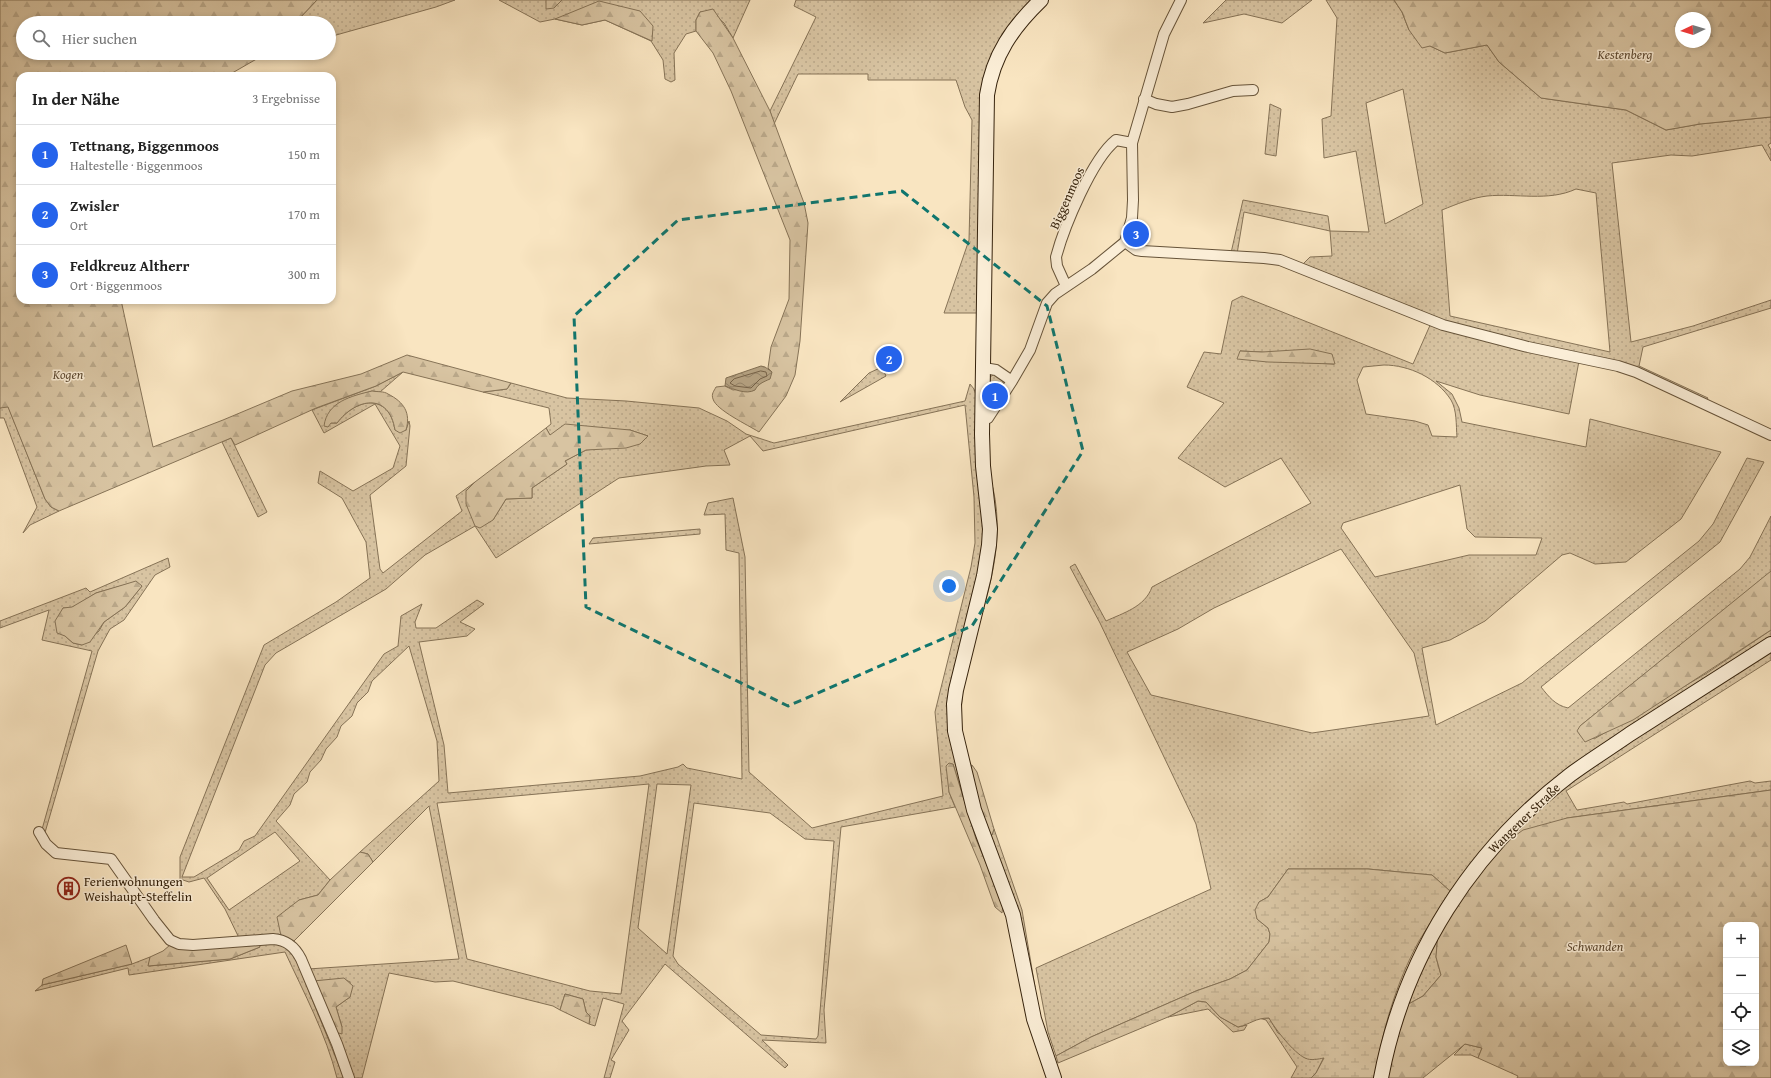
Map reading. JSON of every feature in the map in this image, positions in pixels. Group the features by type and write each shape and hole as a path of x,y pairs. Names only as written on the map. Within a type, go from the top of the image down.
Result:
{"main road":[{"path":"1041,0 1019,23 1004,43 991,73 987,95 985,120 983,466 989,514 989,545 984,576 956,690 954,704 955,731 974,810 1014,915 1034,1019 1054,1078"},
{"name":"Wangener Straße","path":"1381,1078 1396,1016 1416,965 1441,916 1463,883 1490,849 1520,818 1570,776 1771,644"}],"street":[{"path":"983,420 988,418 1012,381 1032,345 1047,303 1055,294 1092,270 1125,242 1132,218 1132,143 1164,34 1181,0"},
{"path":"1144,99 1172,107 1188,104 1233,90 1253,90"},
{"name":"Biggenmoos","path":"1066,286 1057,266 1056,257 1084,185 1097,163 1111,144 1116,140 1132,143"},
{"path":"1125,242 1136,250 1142,251 1280,260 1443,325 1618,366 1636,372 1771,435"},
{"path":"984,368 996,370 1012,381"},
{"path":"39,832 50,849 56,853 112,859 154,920 170,940 179,944 192,945 273,939 283,941 293,947 303,965 337,1044 349,1078"}],"highlighted area":[{"path":"902,191 1047,306 1083,451 972,626 788,706 586,607 574,316 678,220"}],"green space":[{"name":"Kogen","path":"0,0 317,0 302,16 16,16 16,60 255,60 234,72 16,72 16,304 122,304 153,447 292,391 361,374 407,355 511,383 507,389 483,392 403,372 376,386 316,408 235,445 231,438 59,511 51,507 45,499 8,407 0,408"},
{"path":"317,0 455,0 436,7 336,35 336,16 302,16"},
{"path":"499,0 750,0 733,38 724,23 710,11 700,12 696,20 696,31 686,34 674,53 675,80 671,82 665,79 663,60 651,41 605,20 582,25 555,19 540,22"},
{"path":"546,0 562,0 554,8 546,9"},
{"path":"796,0 1036,0 987,70 980,313 944,313 969,240 972,120 965,107 956,80 868,80 868,74 798,74 774,124 770,111 816,17 794,6"},
{"path":"1226,0 1312,0 1282,23 1244,14 1203,23"},
{"path":"1326,0 1394,0 1402,12 1409,30 1430,46 1445,53 1487,45 1499,62 1541,98 1626,110 1666,130 1700,124 1771,117 1771,143 1768,145 1771,150 1771,161 1762,145 1692,156 1671,155 1612,163 1631,342 1693,326 1771,300 1771,308 1643,347 1639,366 1708,398 1706,401 1628,367 1463,328 1301,266 1310,257 1332,256 1330,231 1369,232 1356,151 1324,158 1322,119 1331,116 1337,18","holes":["1403,89 1423,204 1385,224 1366,103","1576,189 1596,193 1610,352 1450,316 1442,210 1459,203 1487,196 1543,196 1565,193"]},
{"name":"Kestenberg","path":"1394,0 1771,0 1771,117 1700,124 1666,130 1626,110 1541,98 1499,62 1487,45 1445,53 1430,46 1422,48 1409,30 1402,12"},
{"path":"599,1 640,11 653,26 652,41 605,20 582,25 555,19"},
{"path":"713,9 733,38 770,111 804,203 808,223 800,341 795,375 786,396 759,432 720,408 712,397 716,387 725,386 733,390 756,387 772,372 768,368 771,347 789,299 790,240 731,91 713,53 696,31 696,20 700,12"},
{"path":"1270,104 1281,109 1276,156 1265,154"},
{"path":"1243,200 1328,216 1330,231 1244,212 1237,254 1231,253"},
{"path":"1242,296 1413,364 1431,323 1579,361 1569,414 1480,395 1436,381 1452,394 1459,408 1462,422 1586,447 1590,419 1721,452 1681,519 1626,562 1595,564 1570,553 1562,555 1485,621 1450,640 1422,648 1436,725 1522,683 1699,541 1713,524 1747,458 1764,462 1720,542 1541,687 1556,703 1568,708 1740,569 1750,557 1771,516 1771,572 1580,726 1594,739 1707,673 1771,630 1771,637 1595,750 1472,863 1450,891 1432,875 1368,869 1288,869 1268,897 1259,902 1257,919 1268,928 1270,934 1269,942 1247,970 1230,979 1196,991 1091,1037 1056,1056 1048,1032 1036,968 1211,889 1196,824 1100,623 1070,567 1075,564 1106,621 1139,604 1149,594 1152,587 1311,503 1281,458 1225,487 1178,458 1224,403 1187,387 1204,352 1221,354 1232,301","holes":["1240,351 1262,352 1334,364 1291,362","1384,365 1403,367 1422,374 1430,379 1445,392 1453,404 1456,418 1457,437 1432,436 1428,425 1415,421 1366,414 1357,380 1363,367","1460,485 1467,529 1475,537 1542,538 1536,555 1469,555 1375,577 1341,528 1343,523","1341,549 1414,653 1429,716 1312,733 1151,695 1127,652 1178,629 1214,608"]},
{"path":"1310,349 1332,354 1335,364 1268,362 1237,359 1240,351 1262,352"},
{"path":"882,367 886,376 840,402 869,373"},
{"path":"403,372 380,392 372,391 347,399 331,423 337,423 353,408 362,404 371,403 379,404 386,409 392,418 395,430 406,430 409,421 410,426 406,466 370,495 380,569 383,573 462,511 456,496 475,482 466,491 493,520 506,499 532,498 532,488 567,464 565,461 586,450 605,448 648,436 630,430 550,435 546,428 551,424 549,408 483,392 507,389 511,383 567,398 626,401 699,408 727,421 746,434 774,443 965,401 970,384 974,389 977,398 984,535 978,576 949,697 1003,904 976,839 953,764 949,792 955,807 841,827 824,1010 826,1043 762,1040 788,1065 785,1068 665,964 622,1021 629,1030 611,1060 615,1062 610,1078 604,1078 624,1004 603,998 595,1026 589,1024 590,1016 586,1012 583,999 565,994 560,1010 553,1006 453,981 435,982 389,973 362,1078 353,1078 335,1032 342,1027 336,1007 350,997 350,982 346,980 313,981 308,969 459,959 429,806 373,862 368,854 360,852 439,781 437,741 409,646 372,681 368,692 357,703 352,716 341,726 337,737 326,749 321,760 310,772 307,782 294,794 290,805 276,821 330,880 318,895 299,900 281,936 240,940 225,909 204,878 189,882 180,879 180,857 264,645 336,602 370,578 366,542 342,498 318,483 320,471 353,491 393,468 400,446 375,404 324,433 312,410 376,386","holes":["965,405 974,497 975,543 971,567 935,712 943,796 812,828 749,772 745,557 733,498 708,503 704,515 725,514 726,550 739,553 742,779 687,768 683,764 678,767 640,776 448,793 444,745 419,642 467,636 475,629 460,622 484,604 477,600 436,628 416,628 415,622 422,604 401,616 398,646 384,654 255,836 244,841 239,850 194,877 182,877 265,665 276,653 386,589 425,555 475,526 496,558 619,478 706,466 730,465 724,450 750,436 763,451","649,784 621,994 590,991 467,959 437,803","657,784 691,785 667,954 638,928","694,803 770,813 805,839 834,841 818,1036 816,1039 761,1035 678,964 673,956","275,832 300,861 229,910 207,878"]},
{"path":"994,374 1003,380 1003,384 991,407 989,407 989,378"},
{"path":"372,391 386,393 394,397 402,404 408,418 406,430 400,433 395,430 392,418 386,409 379,404 371,403 362,404 353,408 337,423 331,423 328,427 324,426 330,411 341,401"},
{"path":"8,406 45,499 51,507 59,511 30,525 23,533 37,507 4,418 0,418 0,408"},
{"path":"565,424 630,430 648,436 640,444 626,448 586,450 565,461 567,464 532,488 532,498 506,499 493,520 480,528 475,526 466,504 466,491 475,482 546,428 550,435"},
{"path":"231,438 267,512 258,517 222,442"},
{"path":"991,484 997,511 995,556 986,600 967,666 961,714 957,714"},
{"path":"700,529 700,534 589,544 593,538"},
{"path":"168,558 170,567 155,575 124,620 110,629 98,651 44,836 41,833 92,651 42,640 49,610 0,628 0,621 86,588 90,592","holes":["135,582 142,586 125,607 104,622 99,631 82,645 73,643 65,636 63,608 72,608 96,593"]},
{"path":"1771,571 1771,630 1633,720 1585,742 1577,731 1580,726"},
{"path":"136,581 142,586 125,607 104,622 90,642 82,645 73,643 65,636 57,633 55,621 63,608 72,607 96,593"},
{"path":"1771,648 1771,660 1566,791 1577,810 1624,802 1627,804 1750,781 1755,783 1771,781 1771,790 1567,818 1498,848 1563,787"},
{"path":"949,763 953,764 976,839 1003,904 1002,913 995,907 980,865 949,792 946,766"},
{"path":"972,765 977,772 994,829 992,835 987,835 966,767"},
{"name":"Schwanden","path":"1771,790 1771,1078 1517,1078 1518,1076 1478,1058 1482,1048 1465,1044 1423,1078 1387,1078 1405,1006 1423,996 1441,975 1436,957 1438,932 1498,848 1523,830 1567,818"},
{"path":"994,829 1022,910 1035,987 1033,987 987,835 992,835"},
{"path":"360,852 368,854 373,862 293,942 281,936 277,917 299,900 318,895 330,880"},
{"path":"1288,869 1368,869 1432,875 1450,891 1419,941 1403,974 1386,1025 1375,1078 1311,1078 1316,1073 1324,1058 1314,1060 1305,1058 1285,1040 1269,1018 1260,1019 1238,1027 1220,1017 1206,1002 1198,1001 1168,1017 1058,1063 1056,1056 1091,1037 1196,991 1230,979 1247,970 1269,942 1270,934 1268,928 1257,919 1255,910 1259,902 1268,897"},
{"path":"1438,932 1436,957 1441,975 1423,996 1405,1006"},
{"path":"257,941 276,944 285,948 297,962 344,1078 337,1078 321,1030 285,952 129,975 128,968 35,991 42,985 132,964 150,957 149,966 230,959 260,947"},
{"path":"257,941 260,947 230,959 148,966 150,957 163,951 170,945"},
{"path":"126,945 132,964 42,985 43,979"},
{"path":"344,978 353,986 350,997 336,1007 342,1027 342,1034 335,1032 313,981"},
{"path":"565,994 583,999 586,1012 590,1016 589,1024 560,1010"},
{"path":"1198,1001 1206,1002 1220,1017 1238,1027 1247,1025 1244,1030 1233,1032 1208,1009 1168,1017"},
{"path":"1259,1018 1269,1018 1278,1033 1324,1057 1316,1073 1311,1078 1291,1078 1297,1067 1266,1020"},
{"path":"1465,1044 1482,1048 1478,1058 1471,1055 1454,1055"}],"water":[{"path":"761,366 772,372 770,379 763,382 755,390 744,392 725,386 726,378"}],"place":[{"name":"Feldkreuz Altherr","path":"1136,234"},
{"name":"Zwisler","path":"889,359"},
{"name":"Tettnang, Biggenmoos","path":"995,396"},
{"name":"Ferienwohnungen Weishaupt-Steffelin","path":"68,888"}]}
